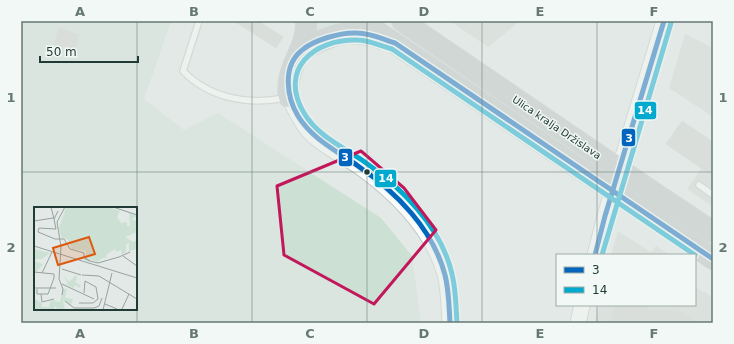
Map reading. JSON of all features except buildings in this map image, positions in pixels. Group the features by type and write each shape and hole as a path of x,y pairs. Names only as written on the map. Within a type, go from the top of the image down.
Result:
{"highway":[{"path":"289,97 288,78 307,31 306,21"},
{"path":"362,21 713,259"},
{"name":"Ulica kralja Držislava","path":"402,21 713,232"},
{"path":"299,52 322,39 343,33 365,33 395,43"}],"street":[{"path":"595,254 614,185 664,21"},
{"path":"289,97 298,116 308,130 365,170 390,192 425,230 436,251 445,275 450,323"},
{"path":"578,323 582,306"}],"lane":[{"path":"199,21 183,71 193,81 214,92 233,99 266,101 289,97"},
{"path":"699,185 713,194"}],"highlighted area":[{"path":"361,151 404,188 436,230 374,304 316,271 284,255 277,186"}],"shaded area":[{"path":"450,21 520,21 488,47"},
{"path":"685,34 713,48 713,117 669,88"},
{"path":"713,151 713,207 687,189"},
{"path":"618,231 651,252 656,246 668,254 611,254"},
{"path":"696,288 713,297 713,323 595,323 599,306 696,306"}],"green space":[{"path":"21,21 171,21 144,99 184,130 218,113 381,218 412,256 421,323 21,323"},
{"path":"314,21 343,21 349,25 313,34"}],"transit line":[{"name":"3","path":"595,254 605,216 664,21"},
{"name":"14","path":"602,254 671,23"},
{"name":"3","path":"450,323 445,275 432,242 422,227 411,213 386,188 372,176 325,144 310,131 294,109 288,83 291,65 301,51 313,43 335,35 350,33 372,35 395,43 713,259"},
{"name":"14","path":"457,323 455,292 447,256 429,224 418,209 391,182 362,160 323,134 309,121 304,113 297,97 295,83 298,70 314,51 341,41 357,40 370,42 392,49 694,254"}]}
